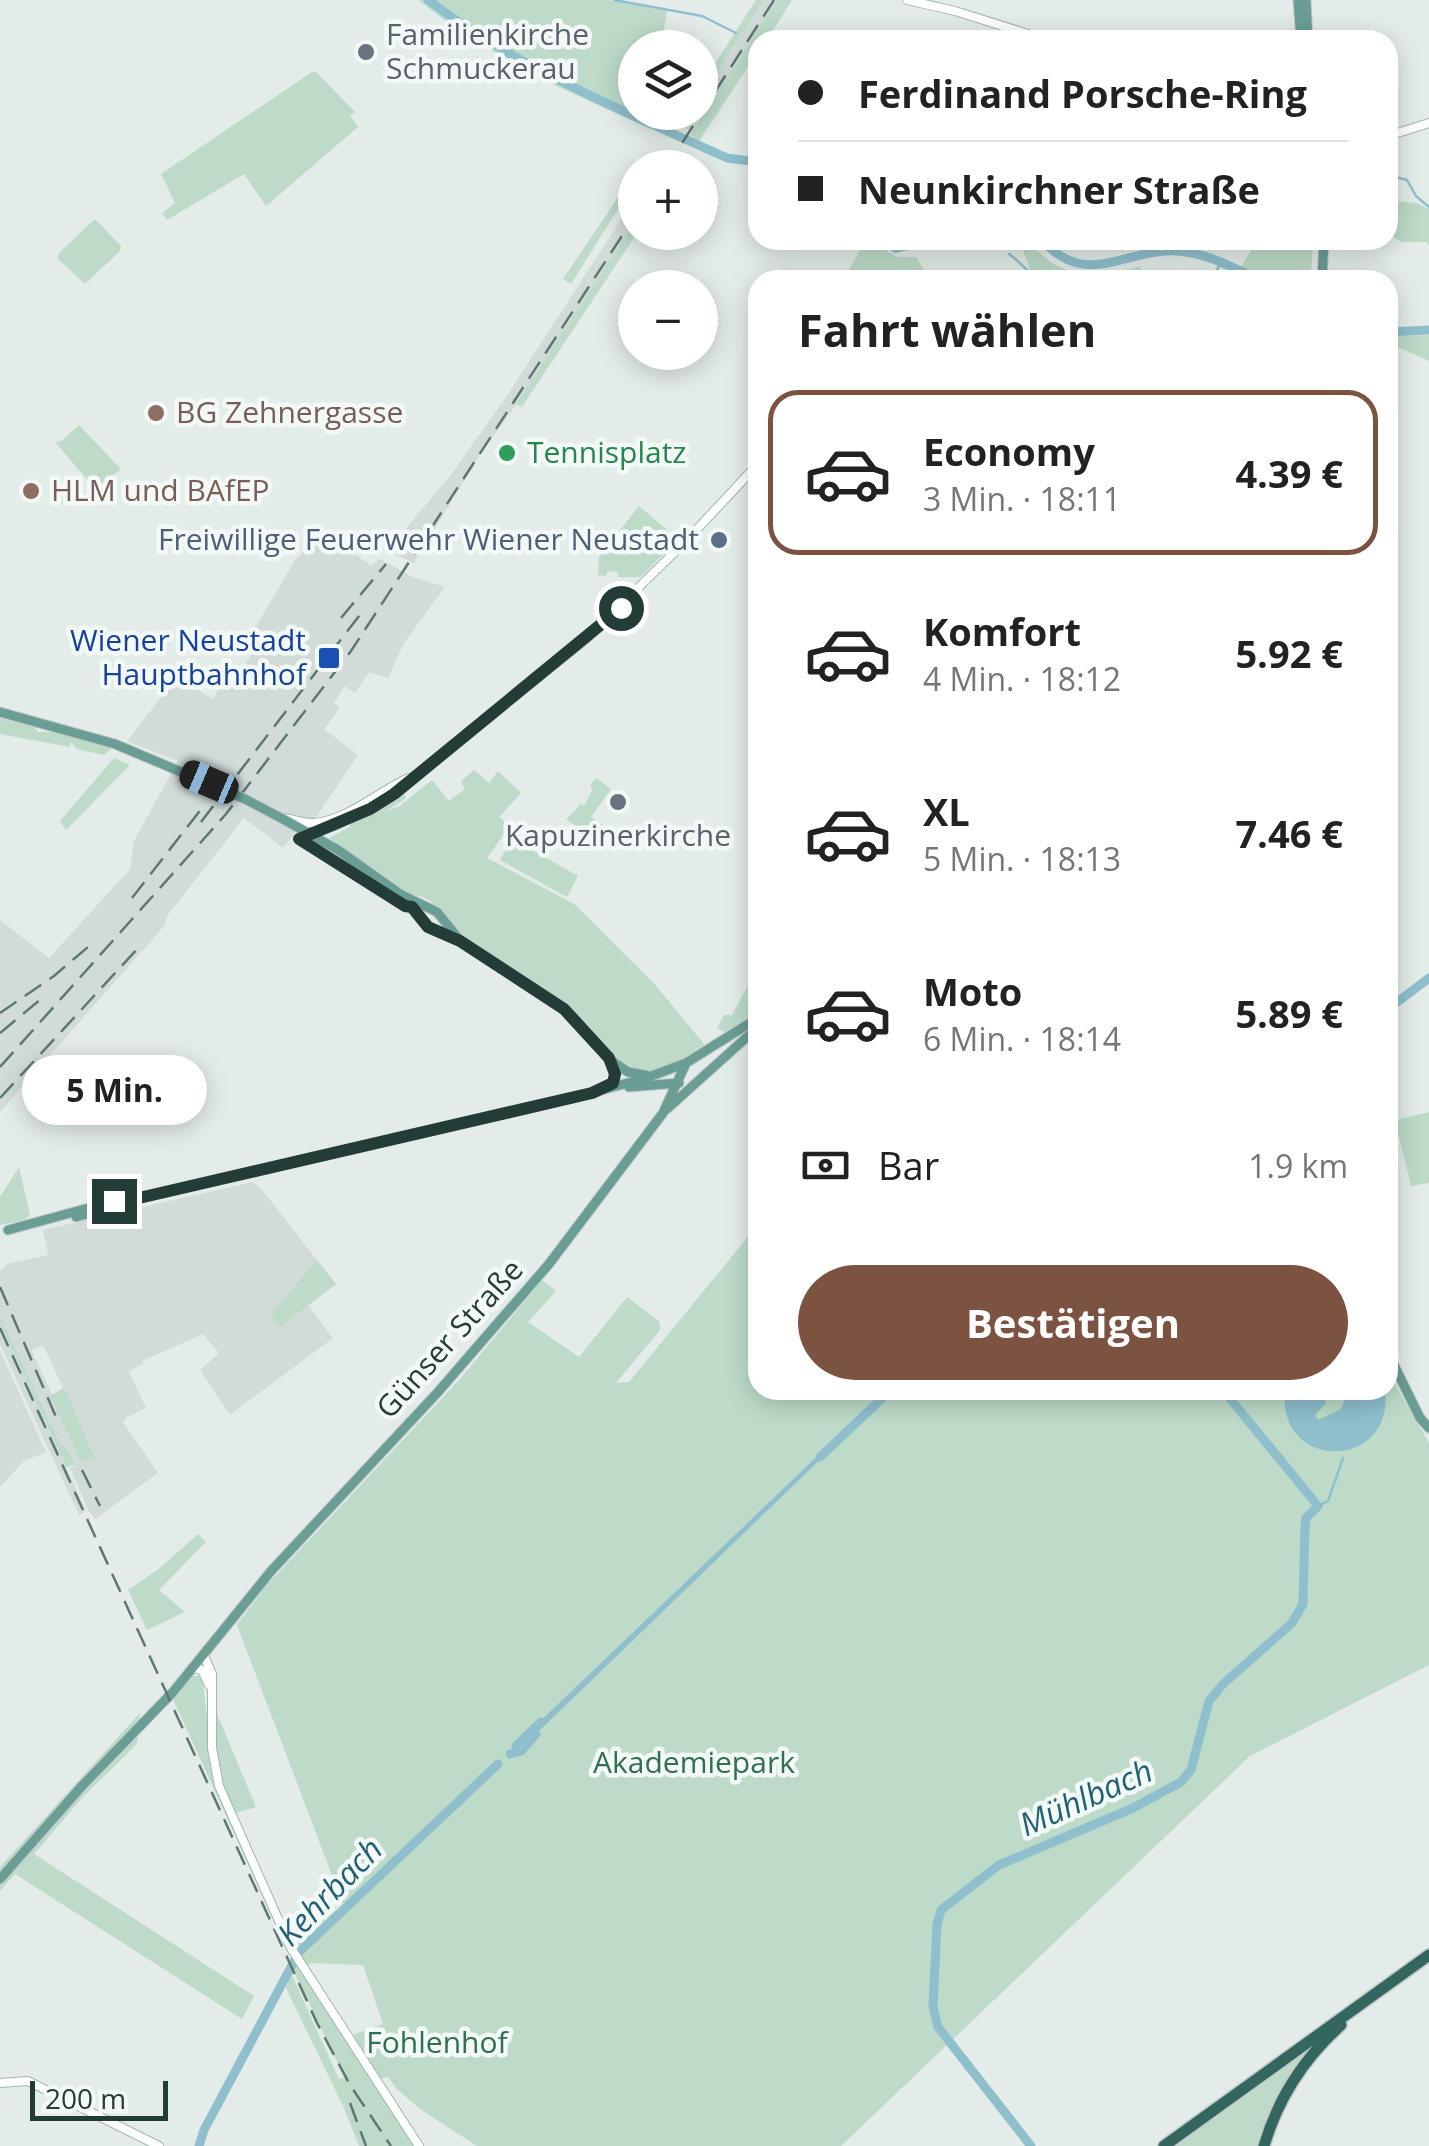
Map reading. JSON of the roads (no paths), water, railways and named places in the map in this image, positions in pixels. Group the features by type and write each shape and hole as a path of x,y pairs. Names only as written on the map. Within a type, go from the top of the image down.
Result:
{"highway":[{"path":"1164,2146 1429,1956"},
{"path":"1264,2146 1279,2102 1304,2064 1348,2019 1429,1956"}],"main road":[{"path":"1298,0 1303,30"},
{"path":"1305,30 1306,0"},
{"path":"0,712 114,744 209,782 282,818 338,850 400,894 431,908 460,941"},
{"path":"400,894 422,923 460,941 555,1002 630,1082"},
{"path":"433,929 438,927 441,916"},
{"path":"592,1093 598,1095 630,1082 655,1079 748,1024"},
{"path":"662,1112 748,1035"},
{"path":"4,1231 101,1211 139,1198 610,1086 655,1079 676,1083 700,1076 706,1064 697,1057"},
{"path":"610,1062 615,1079 610,1086"},
{"path":"662,1112 686,1063"},
{"path":"655,1079 668,1090 669,1098"},
{"name":"Günser Straße","path":"0,1879 194,1668 260,1586 549,1264 662,1112"},
{"path":"1398,1372 1426,1418"}],"street":[{"path":"907,0 1015,30"},
{"path":"1398,133 1429,123"},
{"path":"431,908 405,906 299,839 382,802 587,638 748,474"},
{"path":"282,818 317,823 361,806 417,775"},
{"path":"321,831 322,854"},
{"path":"204,1656 212,1674 212,1748 219,1786 295,1953 419,2146"},
{"path":"194,1668 206,1674 210,1698"},
{"path":"0,2083 28,2081 159,2146"}],"water":[{"path":"1286,1400 1326,1400 1315,1415 1318,1420 1341,1409 1343,1400 1384,1400 1383,1417 1372,1436 1355,1447 1335,1451 1315,1447 1298,1436 1287,1417"},
{"path":"831,1443 827,1453 539,1731 533,1728"}],"waterway":[{"path":"428,0 535,68 727,158 748,161"},
{"path":"614,0 702,16 736,33"},
{"path":"1398,178 1407,180 1416,196 1429,207"},
{"path":"893,250 902,250"},
{"path":"1053,250 1075,262 1091,265 1158,252 1188,252 1238,270"},
{"path":"1009,254 1027,270"},
{"path":"1217,270 1221,262"},
{"path":"1398,332 1429,330"},
{"name":"Kehrbach","path":"1398,1001 1429,978"},
{"name":"Kehrbach","path":"820,1457 880,1400"},
{"name":"Mühlbach","path":"1031,2146 938,2027 933,2007 937,1924 941,1910 999,1865 1133,1808 1181,1782 1191,1770 1209,1701 1292,1623 1303,1604 1306,1518 1318,1506 1231,1400"},
{"path":"1318,1506 1328,1501 1343,1458"},
{"name":"Kehrbach","path":"516,1746 541,1722"},
{"name":"Kehrbach","path":"510,1754 521,1751 536,1734"},
{"name":"Kehrbach","path":"199,2146 299,1952 498,1764"}],"railway":[{"path":"755,30 774,0"},
{"path":"678,150 748,40"},
{"path":"0,1067 226,814 351,651 618,242"},
{"path":"341,618 386,564"},
{"path":"201,822 362,612"},
{"path":"132,898 202,808"},
{"path":"0,1013 54,976 95,941"},
{"path":"0,1098 140,946"},
{"path":"0,1033 41,999"},
{"path":"0,1287 56,1417"},
{"path":"0,1328 317,2023 350,2085 391,2146"},
{"path":"82,1470 100,1506"},
{"path":"350,2103 366,2146"}],"place":[{"name":"Familienkirche Schmuckerau","path":"366,52"},
{"name":"BG Zehnergasse","path":"156,413"},
{"name":"Tennisplatz","path":"507,453"},
{"name":"HLM und BAfEP","path":"31,491"},
{"name":"Freiwillige Feuerwehr Wiener Neustadt","path":"719,540"},
{"name":"Wiener Neustadt Hauptbahnhof","path":"329,658"},
{"name":"Kapuzinerkirche","path":"618,802"}],"park label":[{"name":"Akademiepark","path":"694,1763"},
{"name":"Fohlenhof","path":"437,2043"}]}
